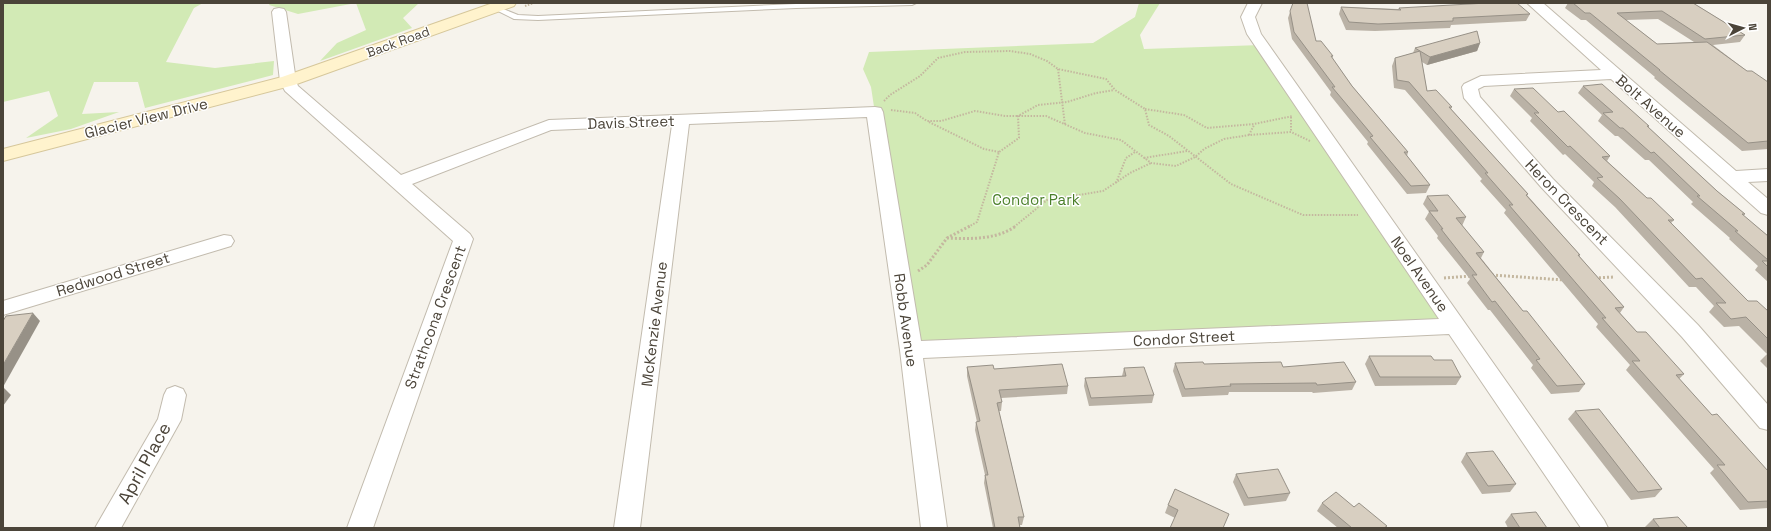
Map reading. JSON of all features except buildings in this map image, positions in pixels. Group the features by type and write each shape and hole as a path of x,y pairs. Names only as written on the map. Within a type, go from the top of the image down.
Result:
{"street":[{"name":"Noel Avenue","path":"1255,3 1248,17 1254,34 1299,114 1330,144 1595,528"},
{"name":"Bolt Avenue","path":"1534,3 1768,209"},
{"name":"Back Road","path":"288,81 502,5"},
{"path":"279,12 288,81"},
{"name":"Heron Crescent","path":"1615,74 1482,81 1470,87 1472,98 1547,183 1690,331 1768,421"},
{"name":"Glacier View Drive","path":"3,155 288,81"},
{"name":"Strathcona Crescent","path":"288,81 291,88 463,239 360,528"},
{"name":"Davis Street","path":"398,183 549,125 875,112"},
{"name":"Robb Avenue","path":"875,112 912,350 934,528"},
{"name":"McKenzie Avenue","path":"627,528 681,120"},
{"path":"1732,177 1768,175"},
{"name":"Redwood Street","path":"3,308 224,241"},
{"name":"Condor Street","path":"912,350 1456,326"},
{"name":"April Place","path":"108,528 169,420 175,396"}],"lane":[{"path":"502,5 517,17 538,18 788,6 912,3"}],"path":[{"path":"875,112 890,95 920,76 938,58 965,52 1010,51 1030,54 1046,61 1058,69 1084,73 1106,79 1115,90 1145,109 1184,116 1208,128 1254,124 1299,114"},
{"path":"1058,69 1061,103 1065,125"},
{"path":"1018,116 1038,105 1061,103 1115,90"},
{"path":"1145,109 1149,125 1169,136 1231,184 1303,215 1378,214"},
{"path":"875,112 896,110 915,113 927,121 984,149 999,152"},
{"path":"927,121 941,121 975,111 1005,116 1046,116 1084,133 1121,140 1151,163 1176,166 1195,157 1204,148 1224,140 1249,135 1291,132 1306,140 1330,144"},
{"path":"1291,132 1299,114"},
{"path":"901,282 927,265 947,238 977,222 999,152 1019,138 1018,116"},
{"path":"1249,135 1254,124"},
{"path":"1144,158 1187,150"},
{"path":"1115,184 1126,158 1135,152"},
{"path":"947,238 974,238 1006,233 1028,217 1047,200 1103,191 1130,173 1151,163"},
{"path":"1485,275 1508,274 1546,281 1570,280"},
{"path":"1423,279 1478,276"},
{"path":"1592,278 1638,276"}],"green space":[{"path":"3,3 203,3 194,8 166,62 215,68 274,61 273,75 145,108 138,82 94,82 82,114 119,112 71,129 26,138 58,116 49,91 3,102"},
{"path":"270,3 356,3 298,14 269,5"},
{"path":"356,3 419,3 403,18 412,28 320,61 337,43 366,30"},
{"name":"Condor Park","path":"1139,3 1160,3 1140,35 1144,49 1261,45 1456,326 911,350 871,87 863,69 869,52 1093,43 1135,17"}]}
